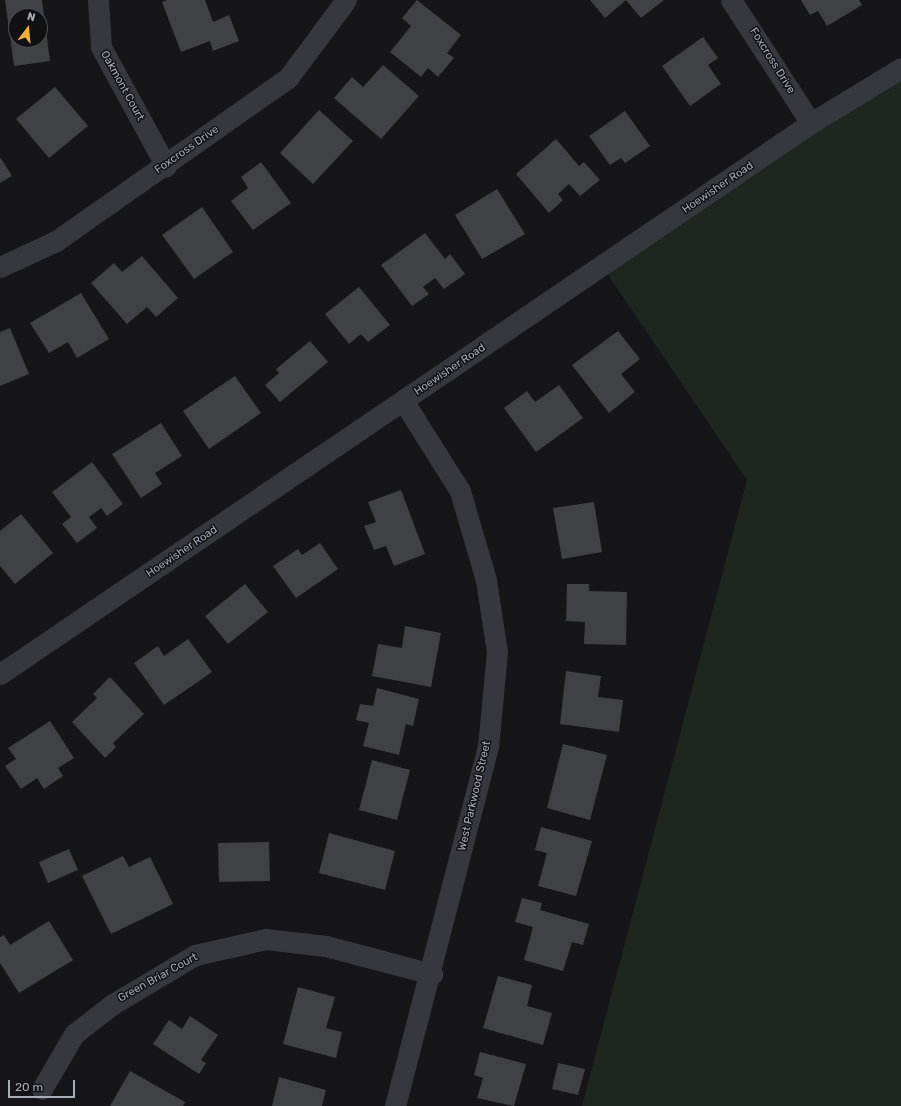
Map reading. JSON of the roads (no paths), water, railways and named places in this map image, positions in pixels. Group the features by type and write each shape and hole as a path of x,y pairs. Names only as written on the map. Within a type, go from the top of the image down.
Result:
{"street":[{"name":"Oakmont Court","path":"98,0 101,47 166,166"},
{"name":"Foxcross Drive","path":"0,267 56,241 166,166 288,78 346,0"},
{"name":"Foxcross Drive","path":"731,0 811,123"},
{"name":"Hoewisher Road","path":"0,674 404,402 811,123 901,68"},
{"name":"West Parkwood Street","path":"395,1106 432,974 488,747 497,652 486,580 460,491 404,402"},
{"name":"Green Briar Court","path":"42,1090 74,1034 113,1004 195,955 266,939 326,946 432,974"}]}
